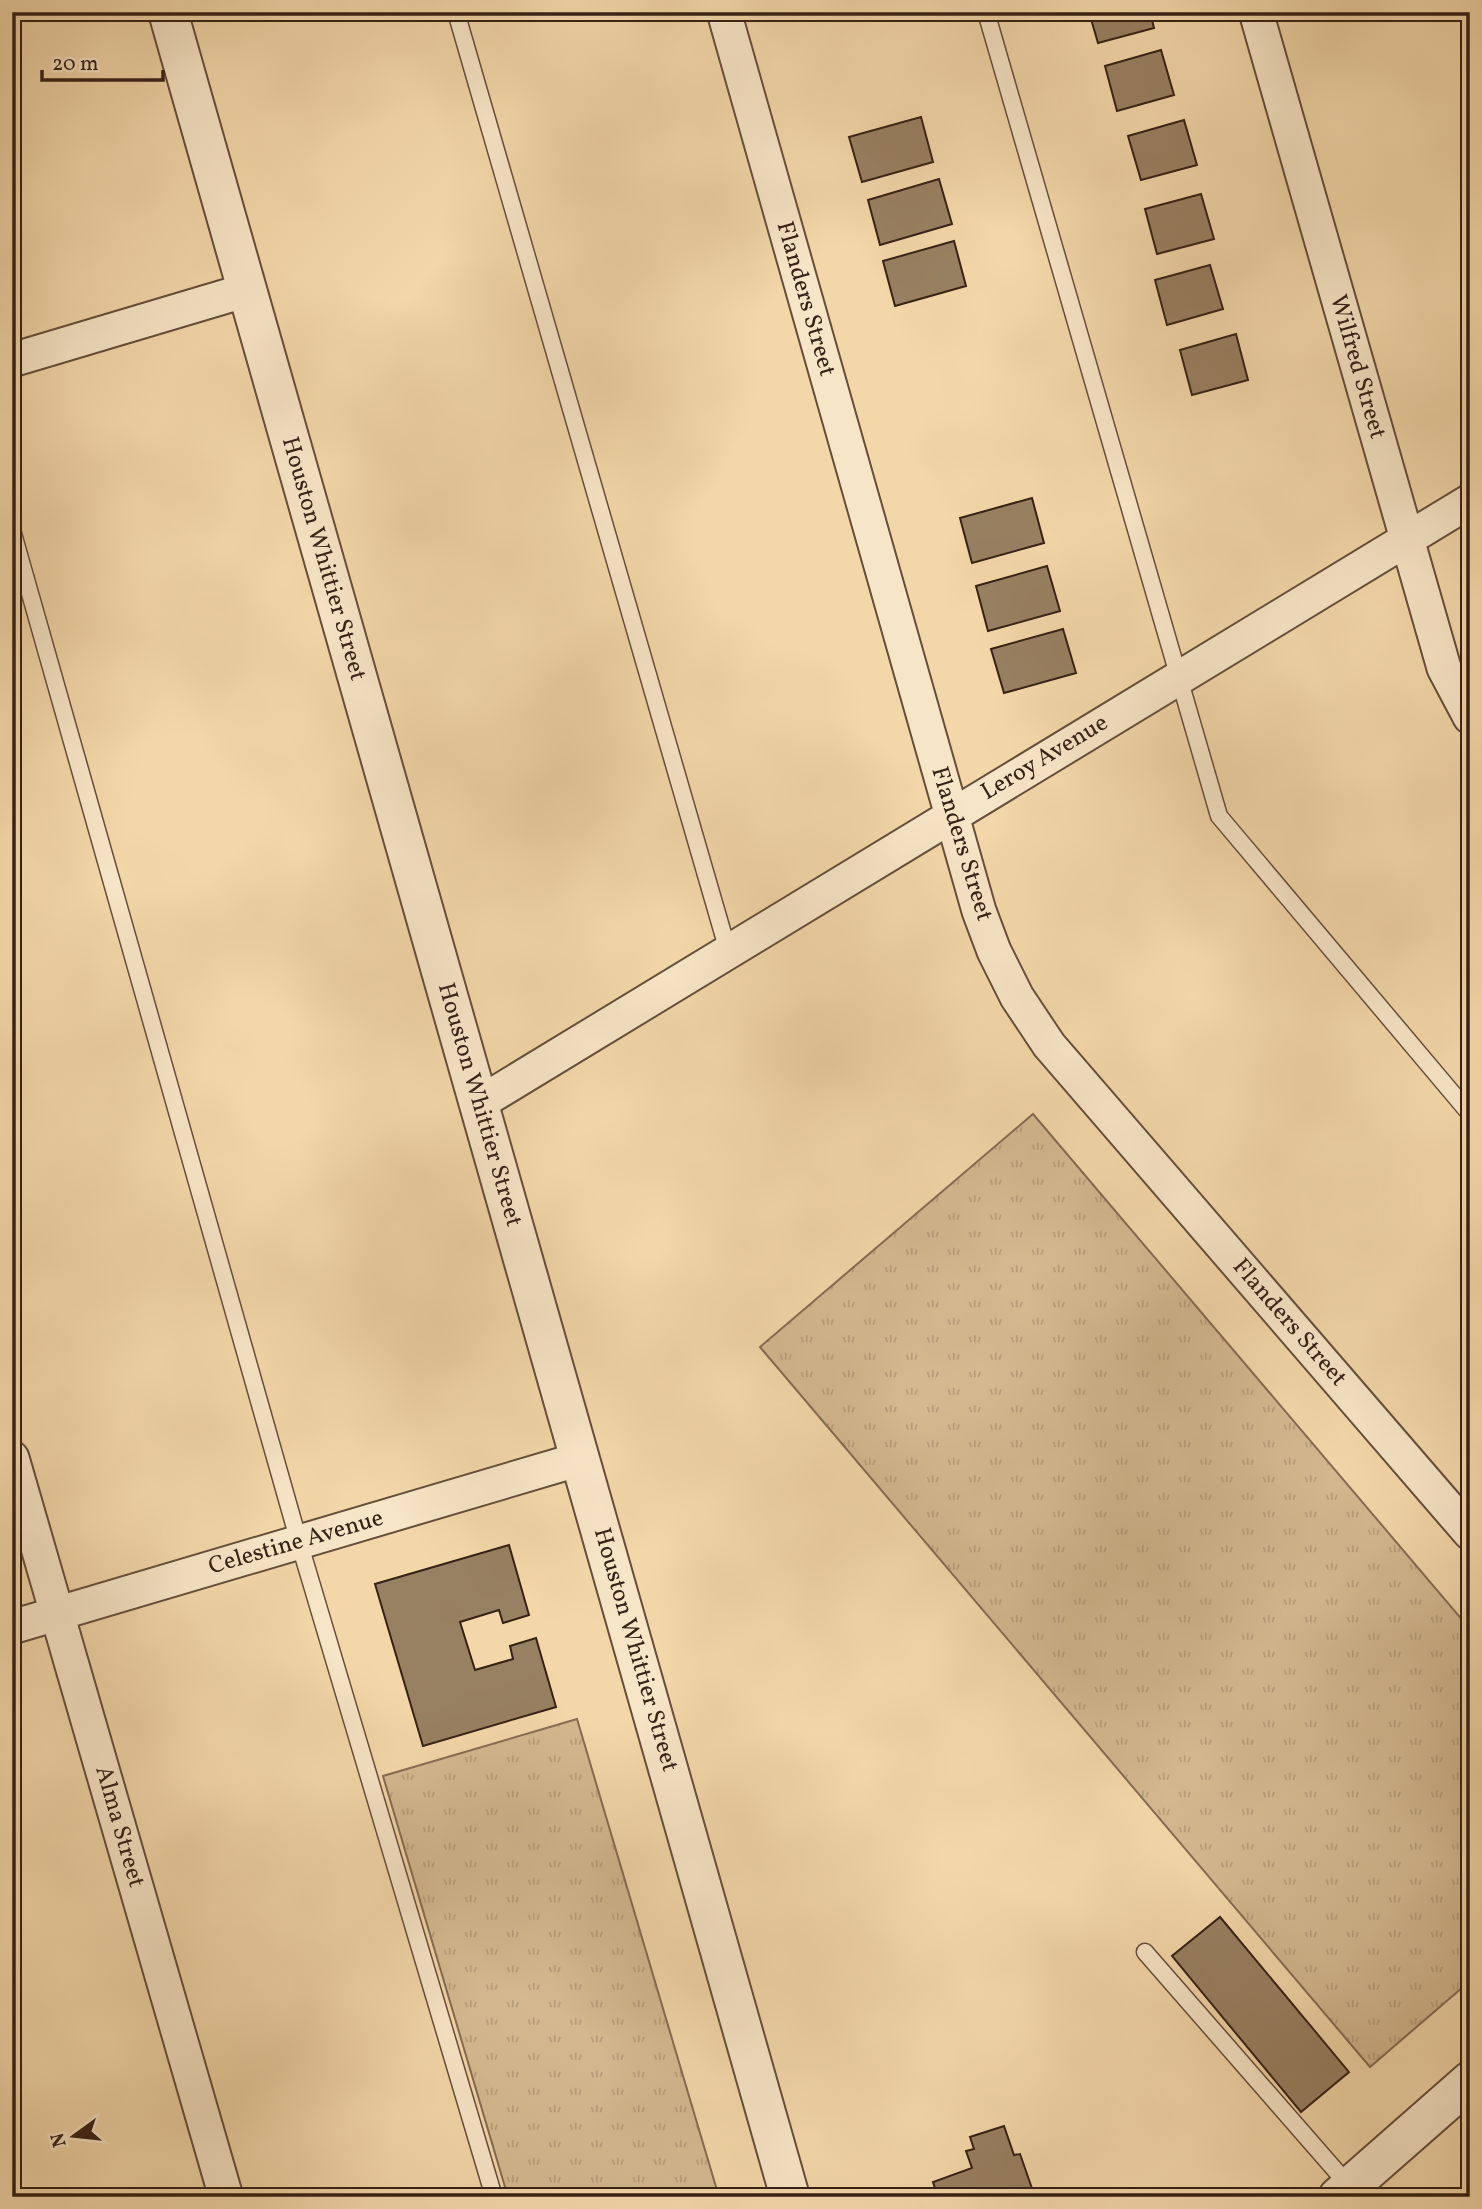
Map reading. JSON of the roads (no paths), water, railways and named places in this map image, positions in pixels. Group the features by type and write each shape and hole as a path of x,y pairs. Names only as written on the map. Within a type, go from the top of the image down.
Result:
{"street":[{"name":"Houston Whittier Street","path":"168,12 790,2197"},
{"name":"Flanders Street","path":"724,12 979,911 1017,997 1049,1045 1470,1533"},
{"name":"Wilfred Street","path":"1256,12 1444,668 1470,717"},
{"path":"12,360 247,290"},
{"name":"Leroy Avenue","path":"478,1104 1470,501"},
{"name":"Alma Street","path":"12,1458 226,2197"},
{"name":"Celestine Avenue","path":"12,1627 580,1460"},
{"path":"1344,2192 1470,2081"}],"lane":[{"path":"456,12 728,951"},
{"path":"986,12 1219,816 1470,1114"},
{"path":"12,530 299,1542 494,2197"},
{"path":"1145,1952 1344,2192"}]}
